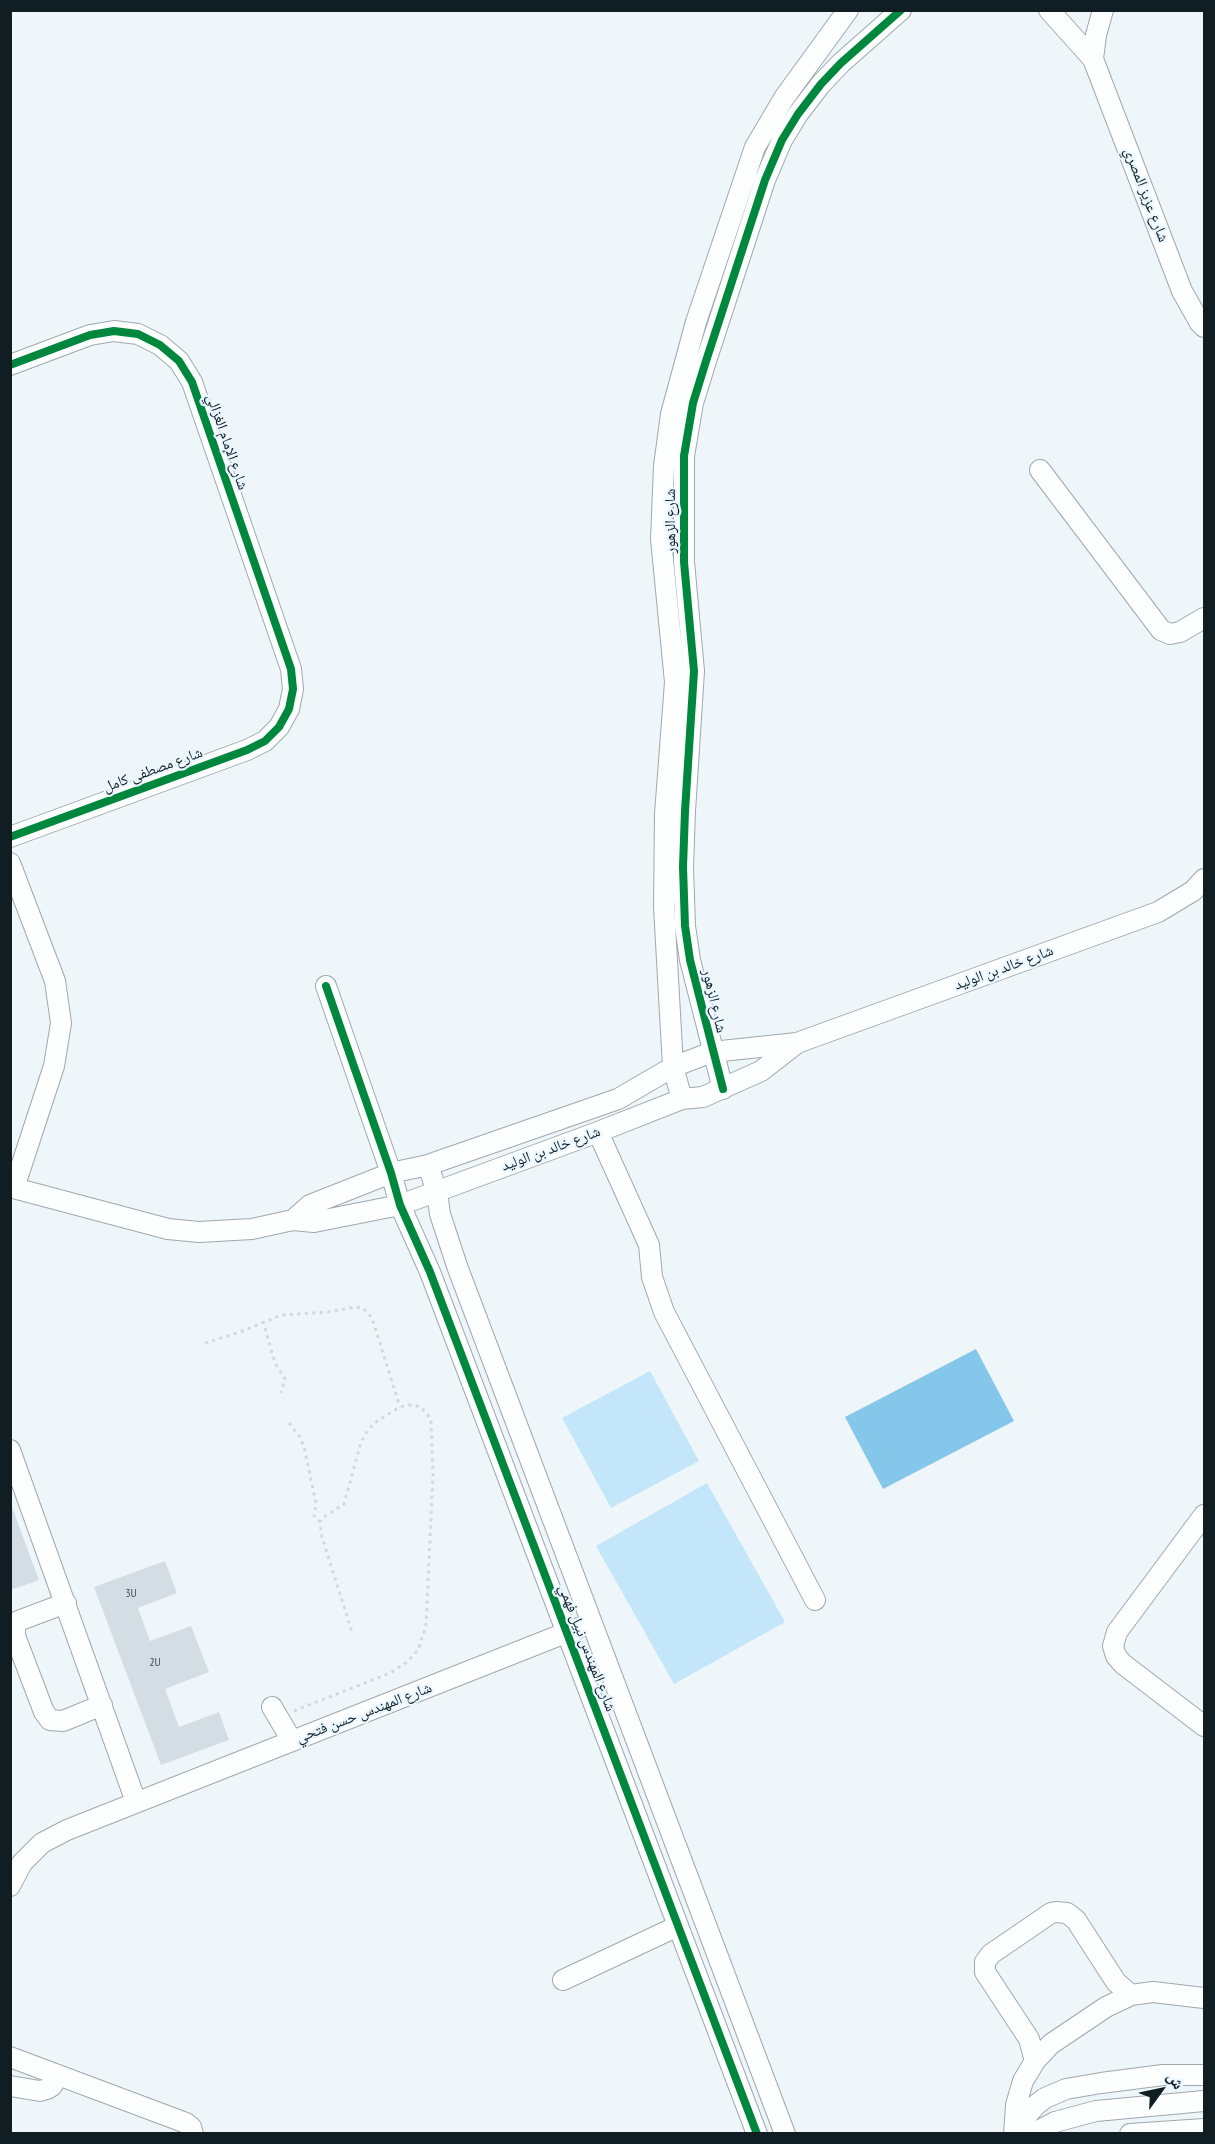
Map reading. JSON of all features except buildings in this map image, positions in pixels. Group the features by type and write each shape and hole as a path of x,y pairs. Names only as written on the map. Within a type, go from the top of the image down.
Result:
{"street":[{"name":"شارع الزهور","path":"682,1099 673,1067 663,870 675,682 662,539 664,466 671,414 696,322 755,147 784,98 848,10"},
{"name":"شارع عزيز المصري","path":"1049,10 1093,59 1182,291 1204,327"},
{"name":"شارع عزيز المصري","path":"1093,59 1096,35 1103,10"},
{"name":"شارع الزهور","path":"723,1089 712,1052 687,941 683,867 684,811 694,670 684,562 684,456 693,403 765,180 782,140 821,84 897,11"},
{"name":"شارع الإمام الغزالي","path":"10,365 90,335 114,331 138,334 160,345 179,361 192,382 291,669 293,689 289,709"},
{"path":"1040,470 1161,630 1180,633 1204,618"},
{"name":"شارع مصطفى كامل","path":"10,837 247,750 265,741 279,727 289,709"},
{"path":"10,863 54,981 61,1023 54,1066 12,1188"},
{"name":"شارع خالد بن الوليد","path":"293,1220 310,1205 391,1173 428,1165 618,1098 673,1067 712,1052 797,1043 1158,912 1193,891 1204,879"},
{"name":"شارع المهندس نبيل فهمي","path":"326,986 400,1205 424,1257 757,2133"},
{"name":"شارع خالد بن الوليد","path":"12,1188 168,1229 199,1233 252,1228 293,1220 314,1222 400,1205 682,1099 703,1097 760,1071 797,1043"},
{"path":"598,1132 648,1245 652,1277 664,1312 814,1600"},
{"name":"شارع المهندس نبيل فهمي","path":"428,1165 437,1192 440,1214 457,1266 785,2133"},
{"path":"10,1450 136,1802"},
{"path":"1204,1515 1117,1632 1113,1646 1116,1656 1123,1664 1204,1726"},
{"path":"66,1603 18,1621 15,1635 44,1712 50,1720 63,1721 102,1705"},
{"name":"شارع المهندس حسن فتحي","path":"10,1886 22,1863 42,1843 68,1830 591,1623"},
{"path":"275,1712 292,1741"},
{"path":"1035,2061 1029,2039 985,1972 985,1962 991,1954 1051,1914 1067,1913 1076,1920 1116,1982 1131,1995"},
{"path":"563,1980 678,1926"},
{"path":"1014,2133 1019,2092 1035,2061 1051,2044 1112,2003 1131,1995 1153,1992 1204,1998"},
{"path":"10,2057 186,2123 191,2127 193,2133"},
{"path":"10,2086 40,2091 52,2086 58,2074"},
{"path":"1019,2133 1035,2105 1045,2098 1066,2090 1163,2075 1204,2076"},
{"path":"1032,2133 1054,2122 1096,2111 1204,2101"},
{"path":"1130,2133 1204,2129"}],"path":[{"path":"205,1343 243,1331 281,1315 363,1308 372,1318 400,1407"},
{"path":"263,1321 275,1363 285,1379 281,1393"},
{"path":"275,1712 390,1673 407,1662 418,1650 426,1626 433,1450 431,1422 427,1413 419,1407 410,1405 400,1407 377,1421 368,1430 362,1442 344,1504 326,1515 320,1522"},
{"path":"289,1423 300,1437 304,1447 316,1503 314,1516 320,1522 322,1537 352,1632"}],"shaded area":[{"path":"650,1371 699,1461 611,1508 562,1418"},
{"path":"707,1483 785,1622 674,1684 596,1546"}],"water":[{"path":"976,1349 1014,1421 883,1489 845,1417"}],"cycle path":[{"path":"723,1089 690,960 685,926 683,867 694,671 684,562 684,456 693,403 706,361 765,180 782,140 821,84 841,63 901,10"},
{"path":"10,365 90,335 114,331 138,334 160,345 179,361 192,382 291,669 293,689 289,709 279,727 265,741 247,750 10,837"},
{"path":"326,986 400,1205 430,1272 757,2134"}]}
